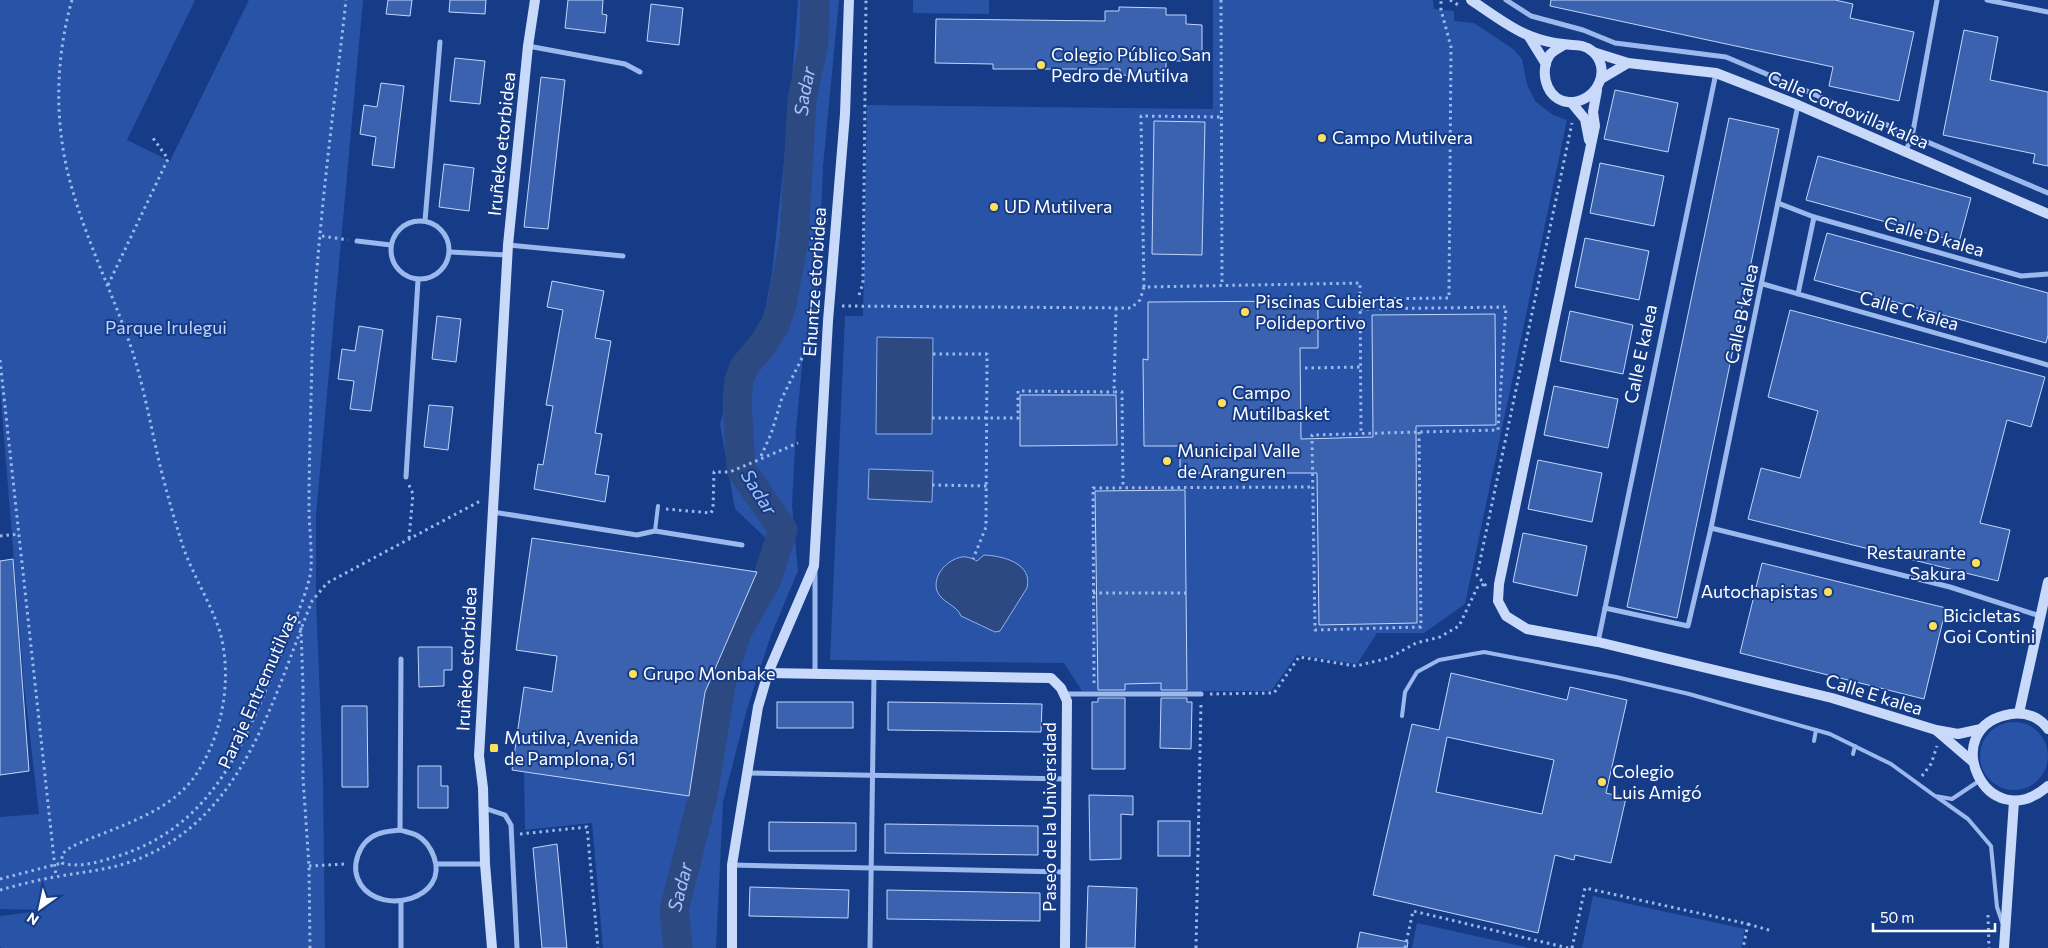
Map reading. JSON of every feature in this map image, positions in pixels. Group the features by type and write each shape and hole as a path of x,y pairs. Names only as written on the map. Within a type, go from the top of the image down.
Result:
{"street":[{"name":"Iruñeko etorbidea","path":"492,948 479,756 507,250 528,46 535,0"},
{"name":"Ehuntze etorbidea","path":"732,948 732,865 758,707 768,673 814,566 828,321 845,114 849,0"},
{"path":"1471,0 1528,35 1564,45 1581,45 1593,52 1601,65 1601,79 1597,90 1584,100 1571,102 1559,99 1550,91 1544,81 1546,64 1550,54 1564,45"},
{"path":"1506,0 1539,19 1583,30 1615,43 1726,57 2048,193"},
{"path":"1905,152 1912,136 1937,0"},
{"path":"1987,0 2048,12"},
{"path":"1528,35 1546,64"},
{"path":"425,221 440,42"},
{"path":"528,46 625,64 640,72"},
{"name":"Calle Cordovilla kalea","path":"1593,52 1628,62 1716,73 1798,105 2048,214"},
{"path":"1601,79 1628,62"},
{"name":"Calle E kalea","path":"1598,642 1716,73"},
{"name":"Calle E kalea","path":"1597,90 1593,112 1595,126 1499,584 1498,601 1506,616 1527,629 1598,642 1832,698 1936,730"},
{"name":"Calle E kalea","path":"1571,102 1585,119 1590,132 1589,153"},
{"name":"Calle B kalea","path":"1605,608 1688,626 1711,528 1798,105"},
{"name":"Calle D kalea","path":"1778,203 1814,217 2021,276 2048,274"},
{"path":"1798,294 1814,217"},
{"path":"414,221 425,221 439,228 447,238 450,252 445,266 436,275 418,280 404,275 396,267 391,256 391,245 401,228 414,221"},
{"path":"357,241 391,245"},
{"path":"450,252 507,250 623,256"},
{"path":"406,477 418,280"},
{"name":"Calle C kalea","path":"1762,284 2048,365"},
{"path":"492,507 637,535 655,531 742,545"},
{"path":"1711,528 1950,587 2040,616"},
{"name":"Ehuntze etorbidea","path":"814,566 816,571 815,674"},
{"path":"2019,713 2048,582"},
{"path":"400,830 401,659"},
{"path":"768,673 1050,678 1063,691 1201,694"},
{"path":"870,948 874,675"},
{"name":"Paseo de la Universidad","path":"1063,691 1067,702 1068,779 1065,948"},
{"path":"1936,730 1958,734 1981,729 1999,716 2019,713 2032,716 2044,722 2048,729"},
{"path":"1981,729 1973,744 1972,761 1979,781 1994,795 2014,801 2036,797 2048,786"},
{"path":"1936,730 1972,761"},
{"path":"746,773 1068,779"},
{"path":"2004,948 2014,801"},
{"path":"484,808 505,815 511,825 517,948"},
{"path":"400,830 418,836 431,847 437,864 431,886 419,896 401,902 380,900 365,890 358,879 356,864 359,851 367,840 379,834 400,830"},
{"path":"437,864 485,864"},
{"path":"732,865 1066,872"},
{"path":"401,902 401,948"}],"lane":[{"path":"655,531 658,507"},
{"path":"1402,716 1405,692 1417,672 1439,660 1484,652 1616,677 1689,694 1830,734 1890,764 1968,819 1990,846 1997,907 2005,932"},
{"path":"1814,741 1816,730"},
{"path":"1853,754 1855,746"},
{"path":"1935,796 1952,799 1979,781"}],"path":[{"path":"62,863 62,854 71,847 173,800 193,778 213,739 222,711 225,666 219,629 186,556 158,459 134,357 70,184 60,134 58,96 64,39 72,0"},
{"path":"0,879 55,864 89,863 130,852 149,844 179,824 205,801 223,779 255,716 296,614 310,578 309,449 313,344 346,0"},
{"path":"860,295 863,283 866,0"},
{"path":"1221,0 1222,286"},
{"path":"1360,299 1449,298 1451,47 1441,10 1441,0"},
{"path":"1450,0 1466,10"},
{"path":"842,306 1132,308 1140,300 1144,287 1141,116 1222,117"},
{"path":"1484,584 1478,576 1574,117"},
{"path":"108,285 168,159 153,138"},
{"path":"322,236 357,241"},
{"path":"1144,287 1360,283 1361,433"},
{"path":"1360,309 1506,307 1498,430 1361,433 1312,435 1315,630 1421,628 1419,432"},
{"path":"1114,392 1116,308"},
{"path":"933,354 987,354 986,527 973,559"},
{"path":"761,457 771,434 782,398 802,356"},
{"path":"0,360 56,877"},
{"path":"1305,368 1361,367"},
{"path":"932,418 1018,418 1018,391 1122,392 1123,488"},
{"path":"658,507 711,513 713,509 714,472 730,472 761,457 798,443"},
{"path":"406,477 413,494 409,539"},
{"path":"932,485 987,486"},
{"path":"1094,683 1093,488 1313,487"},
{"name":"Paraje Entremutilvas","path":"0,890 56,877 99,871 135,860 165,846 201,820 225,793 241,768 263,723 312,601 327,583 481,500 492,507"},
{"path":"0,536 19,534"},
{"path":"1196,948 1201,694 1274,693 1300,657 1356,666 1389,658 1416,643 1440,637 1459,626 1478,586 1499,584"},
{"path":"1093,593 1186,593"},
{"path":"296,614 301,629 303,778 310,866 310,948"},
{"path":"512,835 587,827 598,948"},
{"path":"310,866 356,864"},
{"path":"1572,948 1586,888 1772,931"},
{"path":"1988,907 1989,948"},
{"path":"1405,948 1413,911 1568,948"},
{"path":"1743,948 1748,924"}],"green space":[{"name":"Parque Irulegui","path":"0,0 195,0 127,140 170,161 249,0 363,0 316,515 316,598 323,777 325,948 1,948 0,916 47,910 0,909 0,817 39,814 24,685 0,387"},
{"path":"798,0 839,0 823,166 816,334 803,356 796,429 792,505 798,571 771,635 747,709 723,802 716,948 603,948 592,823 525,830 524,767 693,797 712,696 734,632 761,576 770,542 735,509 720,424 736,366 760,338 772,273 790,105"},
{"path":"913,0 989,0 989,14 913,13"},
{"name":"Municipal Valle de Aranguren","path":"1213,0 1433,0 1434,9 1454,11 1454,21 1474,23 1513,49 1522,59 1527,84 1535,101 1553,115 1567,120 1465,604 1424,633 1377,633 1357,664 1297,655 1271,691 1082,691 1064,663 830,660 845,316 863,316 867,105 1213,109"},
{"path":"2007,722 2021,722 2033,727 2043,737 2048,749 2048,763 2043,775 2033,785 2021,790 2007,790 1995,785 1985,775 1980,763 1980,749 1985,737 1995,727"},
{"path":"1593,896 1745,929 1741,948 1582,948"},
{"path":"1417,923 1529,948 1412,948"}],"shaded area":[{"path":"877,337 933,338 932,434 876,434"},
{"path":"869,469 933,471 932,502 868,499"},
{"path":"984,555 1000,557 1015,562 1025,572 1028,579 1027,588 1000,631 995,632 961,616 956,609 939,595 936,585 942,569 951,561 964,557 977,561"}],"building":[{"path":"388,0 412,0 410,16 386,14"},
{"path":"450,0 486,0 485,14 449,12"},
{"path":"568,0 603,0 602,14 607,15 605,33 565,28"},
{"path":"1551,0 1835,0 1853,4 1850,18 1914,32 1899,101 1829,86 1833,67 1550,6"},
{"path":"651,4 683,8 679,45 647,41"},
{"path":"1119,7 1166,8 1166,15 1186,15 1186,24 1202,25 1202,56 1185,56 1185,61 1166,61 1166,68 1161,68 1161,76 1120,75 1120,69 993,69 993,64 935,63 936,19 1105,21 1105,11 1119,11"},
{"path":"1964,30 1998,37 1990,80 2048,92 2048,166 2033,163 2035,154 1943,135"},
{"path":"455,58 485,61 480,104 450,101"},
{"path":"541,77 565,80 548,229 524,227"},
{"path":"381,83 404,86 394,168 372,165 376,137 360,134 364,105 377,107"},
{"path":"1615,90 1678,103 1668,152 1604,139"},
{"path":"1729,118 1779,129 1677,618 1627,607"},
{"path":"1154,121 1205,122 1202,255 1152,254"},
{"path":"1818,156 1971,198 1959,242 1806,200"},
{"path":"1600,163 1664,176 1654,226 1590,213"},
{"path":"444,164 474,168 469,211 439,207"},
{"path":"1827,233 2048,293 2048,335 2046,343 1814,280"},
{"path":"1585,238 1649,251 1639,300 1575,287"},
{"path":"552,281 604,291 595,338 611,341 595,433 602,434 595,474 609,476 605,502 534,489 538,464 543,465 553,406 546,405 563,310 547,307"},
{"path":"1318,301 1318,348 1300,348 1301,439 1373,437 1372,315 1495,314 1496,425 1416,426 1417,623 1319,625 1317,473 1180,473 1180,446 1144,446 1143,359 1148,360 1148,302"},
{"path":"1790,310 2045,377 2031,427 2007,420 1980,523 2010,530 1998,581 1748,519 1761,468 1800,478 1818,411 1768,397"},
{"path":"1570,311 1633,325 1623,374 1560,361"},
{"path":"437,316 461,319 456,362 432,359"},
{"path":"359,326 383,330 371,411 350,409 354,381 338,379 342,349 355,351"},
{"path":"1554,386 1618,399 1608,448 1544,435"},
{"path":"1020,395 1116,395 1117,445 1020,446"},
{"path":"429,405 453,407 448,450 424,447"},
{"path":"1538,460 1602,473 1592,522 1528,509"},
{"path":"1185,490 1187,690 1161,690 1161,683 1125,684 1125,690 1098,690 1095,491"},
{"path":"1523,533 1587,546 1577,596 1513,582"},
{"name":"Grupo Monbake","path":"532,538 757,572 705,692 689,796 512,770 524,687 552,692 557,656 516,650"},
{"path":"13,559 29,771 0,775 0,561"},
{"path":"1762,563 1946,608 1924,699 1740,653"},
{"path":"418,647 452,647 452,670 444,670 444,686 419,687"},
{"path":"1451,673 1567,700 1570,687 1627,700 1606,793 1626,798 1611,863 1575,855 1574,860 1555,855 1538,933 1373,895 1412,724 1439,730","holes":["1447,737 1554,760 1542,814 1436,792"]},
{"path":"1098,698 1125,698 1125,769 1092,769 1092,702 1098,702"},
{"path":"1161,698 1187,698 1187,702 1192,702 1191,749 1160,748"},
{"path":"777,702 853,702 853,728 777,728"},
{"path":"888,702 1042,704 1041,732 888,730"},
{"path":"342,706 367,706 368,787 342,787"},
{"path":"418,766 441,766 441,786 448,786 448,808 418,808"},
{"path":"1089,795 1133,796 1133,815 1121,814 1121,859 1090,860"},
{"path":"1158,821 1190,821 1190,856 1158,856"},
{"path":"769,822 856,823 856,851 769,851"},
{"path":"885,824 1038,826 1038,855 885,853"},
{"path":"557,844 567,948 542,948 533,848"},
{"path":"1088,886 1137,888 1135,948 1086,948"},
{"path":"750,887 849,890 848,918 749,916"},
{"path":"887,890 1040,893 1040,921 887,919"},
{"path":"1360,932 1408,942 1407,948 1357,948"}],"waterway":[{"name":"Sadar","path":"678,948 674,910 703,796 722,680 737,632 767,579 783,530 741,469 737,401 739,380 744,367 763,344 775,325 782,303 794,240 802,99 814,43 815,0"}],"place":[{"name":"Colegio Público San Pedro de Mutilva","path":"1041,65"},
{"name":"Campo Mutilvera","path":"1322,138"},
{"name":"UD Mutilvera","path":"994,207"},
{"name":"Piscinas Cubiertas Polideportivo","path":"1245,312"},
{"name":"Campo Mutilbasket","path":"1222,403"},
{"name":"Municipal Valle de Aranguren","path":"1167,461"},
{"name":"Restaurante Sakura","path":"1976,563"},
{"name":"Autochapistas","path":"1828,592"},
{"name":"Bicicletas Goi Contini","path":"1933,626"},
{"name":"Grupo Monbake","path":"633,674"},
{"name":"Mutilva, Avenida de Pamplona, 61","path":"494,748"},
{"name":"Colegio Luis Amigó","path":"1602,782"}]}
